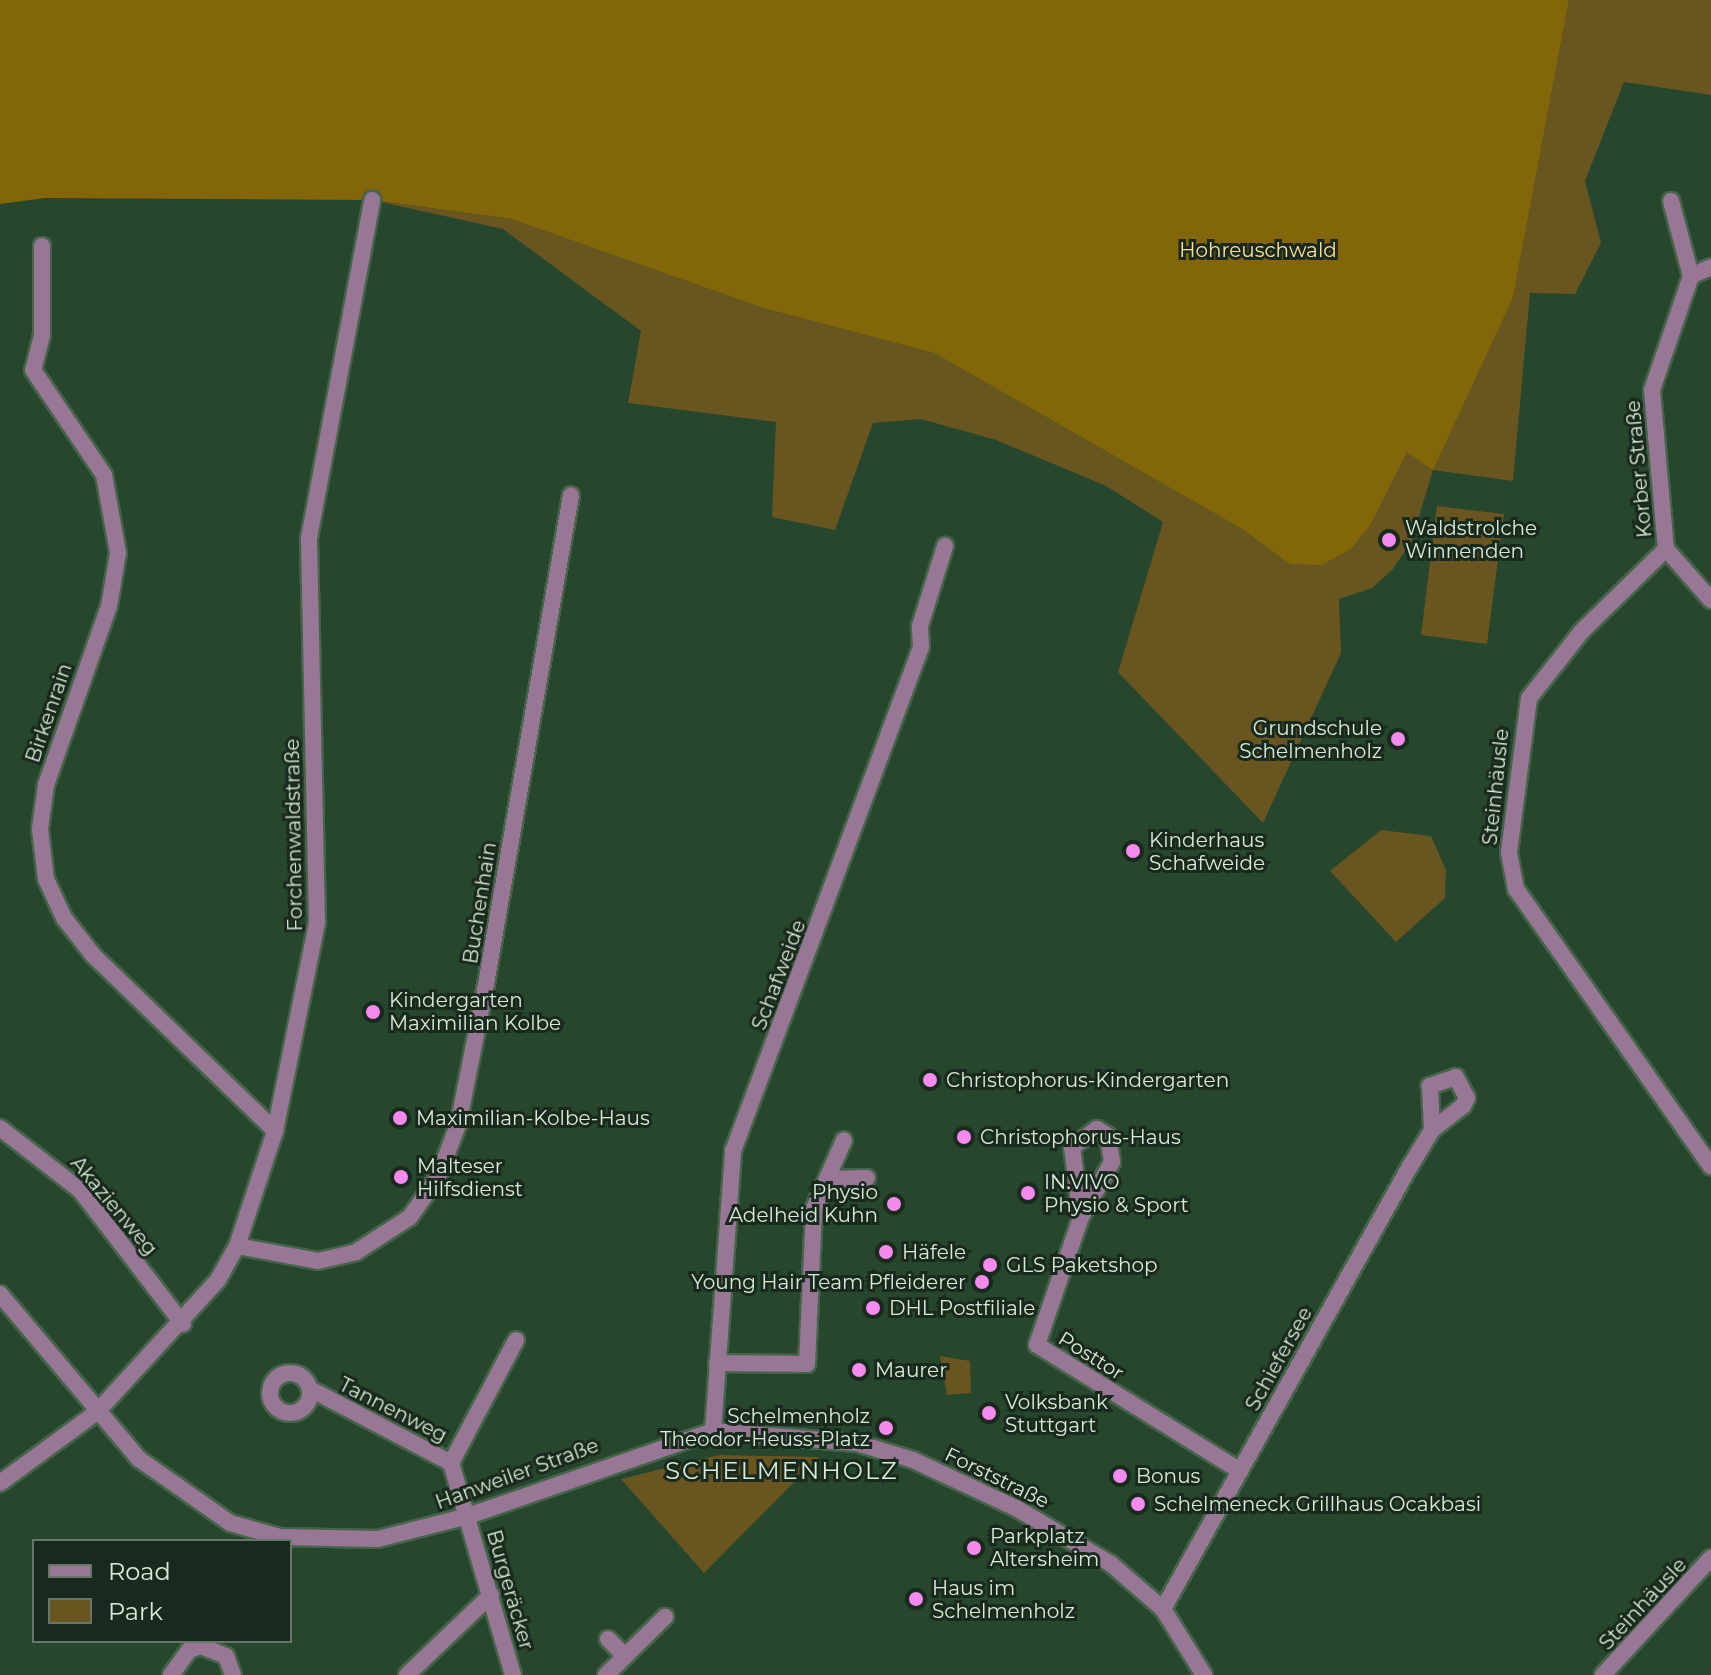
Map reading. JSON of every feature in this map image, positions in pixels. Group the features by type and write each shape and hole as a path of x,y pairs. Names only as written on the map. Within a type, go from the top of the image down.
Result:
{"street":[{"name":"Forchenwaldstraße","path":"0,1483 97,1412 183,1324 237,1246 275,1131 317,922 309,538 372,200"},
{"path":"1671,201 1691,276 1711,267"},
{"name":"Birkenrain","path":"42,246 42,335 33,370 104,475 118,553 109,606 46,785 46,879 93,955 275,1131"},
{"name":"Korber Straße","path":"1691,276 1652,390 1666,549 1711,600"},
{"name":"Buchenhain","path":"237,1246 318,1261 356,1252 410,1217 438,1177 458,1125 485,990 571,495"},
{"name":"Schafweide","path":"713,1431 733,1151 916,661 945,546"},
{"name":"Steinhäusle","path":"1666,549 1582,631 1529,698 1509,853 1516,889 1710,1163"},
{"name":"Akazienweg","path":"0,1128 80,1190 183,1324"},
{"name":"Posttor","path":"1081,1217 1072,1147 1097,1129 1108,1136 1112,1162 1081,1217 1037,1345 1240,1471"},
{"name":"Schiefersee","path":"1163,1609 1432,1130"},
{"path":"717,1363 807,1364 814,1208 844,1140"},
{"path":"827,1179 867,1178"},
{"name":"Hanweiler Straße","path":"0,1294 97,1412 168,1487 230,1523 280,1537 378,1539 468,1516 713,1431"},
{"name":"Tannenweg","path":"451,1463 516,1340"},
{"name":"Tannenweg","path":"316,1392 451,1463 468,1516"},
{"name":"Forststraße","path":"713,1431 857,1443 913,1460 1066,1535 1163,1609 1204,1675"},
{"name":"Burgeräcker","path":"468,1516 513,1675"},
{"name":"Steinhäusle","path":"1603,1675 1711,1558"},
{"path":"407,1675 491,1595"},
{"path":"606,1675 665,1617"},
{"path":"608,1639 625,1656"},
{"path":"171,1675 189,1650 201,1646 226,1656 233,1675"}],"green space":[{"name":"Hohreuschwald","path":"0,0 1569,0 1513,298 1433,470 1407,452 1371,524 1350,550 1321,565 1290,564 1242,529 934,353 763,308 511,219 372,200 45,198 0,204"},
{"path":"1569,0 1711,0 1711,95 1624,82 1585,181 1601,243 1575,294 1530,293 1513,481 1433,470 1412,540 1393,569 1372,588 1339,599 1341,653 1263,823 1118,672 1163,522 1106,486 996,440 921,419 873,423 835,530 772,517 776,422 628,403 641,331 503,229 372,200 511,219 763,308 934,353 1242,529 1290,564 1371,524 1407,451 1433,469 1513,298"},
{"path":"1437,506 1504,514 1487,644 1421,635"},
{"path":"1381,830 1431,836 1446,870 1445,898 1396,942 1330,871"},
{"path":"940,1356 970,1361 971,1393 947,1395"},
{"path":"719,1455 819,1457 704,1573 621,1479"}],"place":[{"name":"Waldstrolche Winnenden","path":"1389,540"},
{"name":"Grundschule Schelmenholz","path":"1398,739"},
{"name":"Kinderhaus Schafweide","path":"1133,851"},
{"name":"Kindergarten Maximilian Kolbe","path":"373,1012"},
{"name":"Christophorus-Kindergarten","path":"930,1080"},
{"name":"Maximilian-Kolbe-Haus","path":"400,1118"},
{"name":"Christophorus-Haus","path":"964,1137"},
{"name":"Malteser Hilfsdienst","path":"401,1177"},
{"name":"IN.VIVO Physio & Sport","path":"1028,1193"},
{"name":"Physio Adelheid Kuhn","path":"894,1204"},
{"name":"Häfele","path":"886,1252"},
{"name":"GLS Paketshop","path":"990,1265"},
{"name":"Young Hair Team Pfleiderer","path":"982,1282"},
{"name":"DHL Postfiliale","path":"873,1308"},
{"name":"Maurer","path":"859,1370"},
{"name":"Volksbank Stuttgart","path":"989,1413"},
{"name":"Schelmenholz Theodor-Heuss-Platz","path":"886,1428"},
{"name":"Bonus","path":"1120,1476"},
{"name":"Schelmeneck Grillhaus Ocakbasi","path":"1138,1504"},
{"name":"Parkplatz Altersheim","path":"974,1548"},
{"name":"Haus im Schelmenholz","path":"916,1599"}],"district":[{"name":"SCHELMENHOLZ","path":"782,1471"}]}
